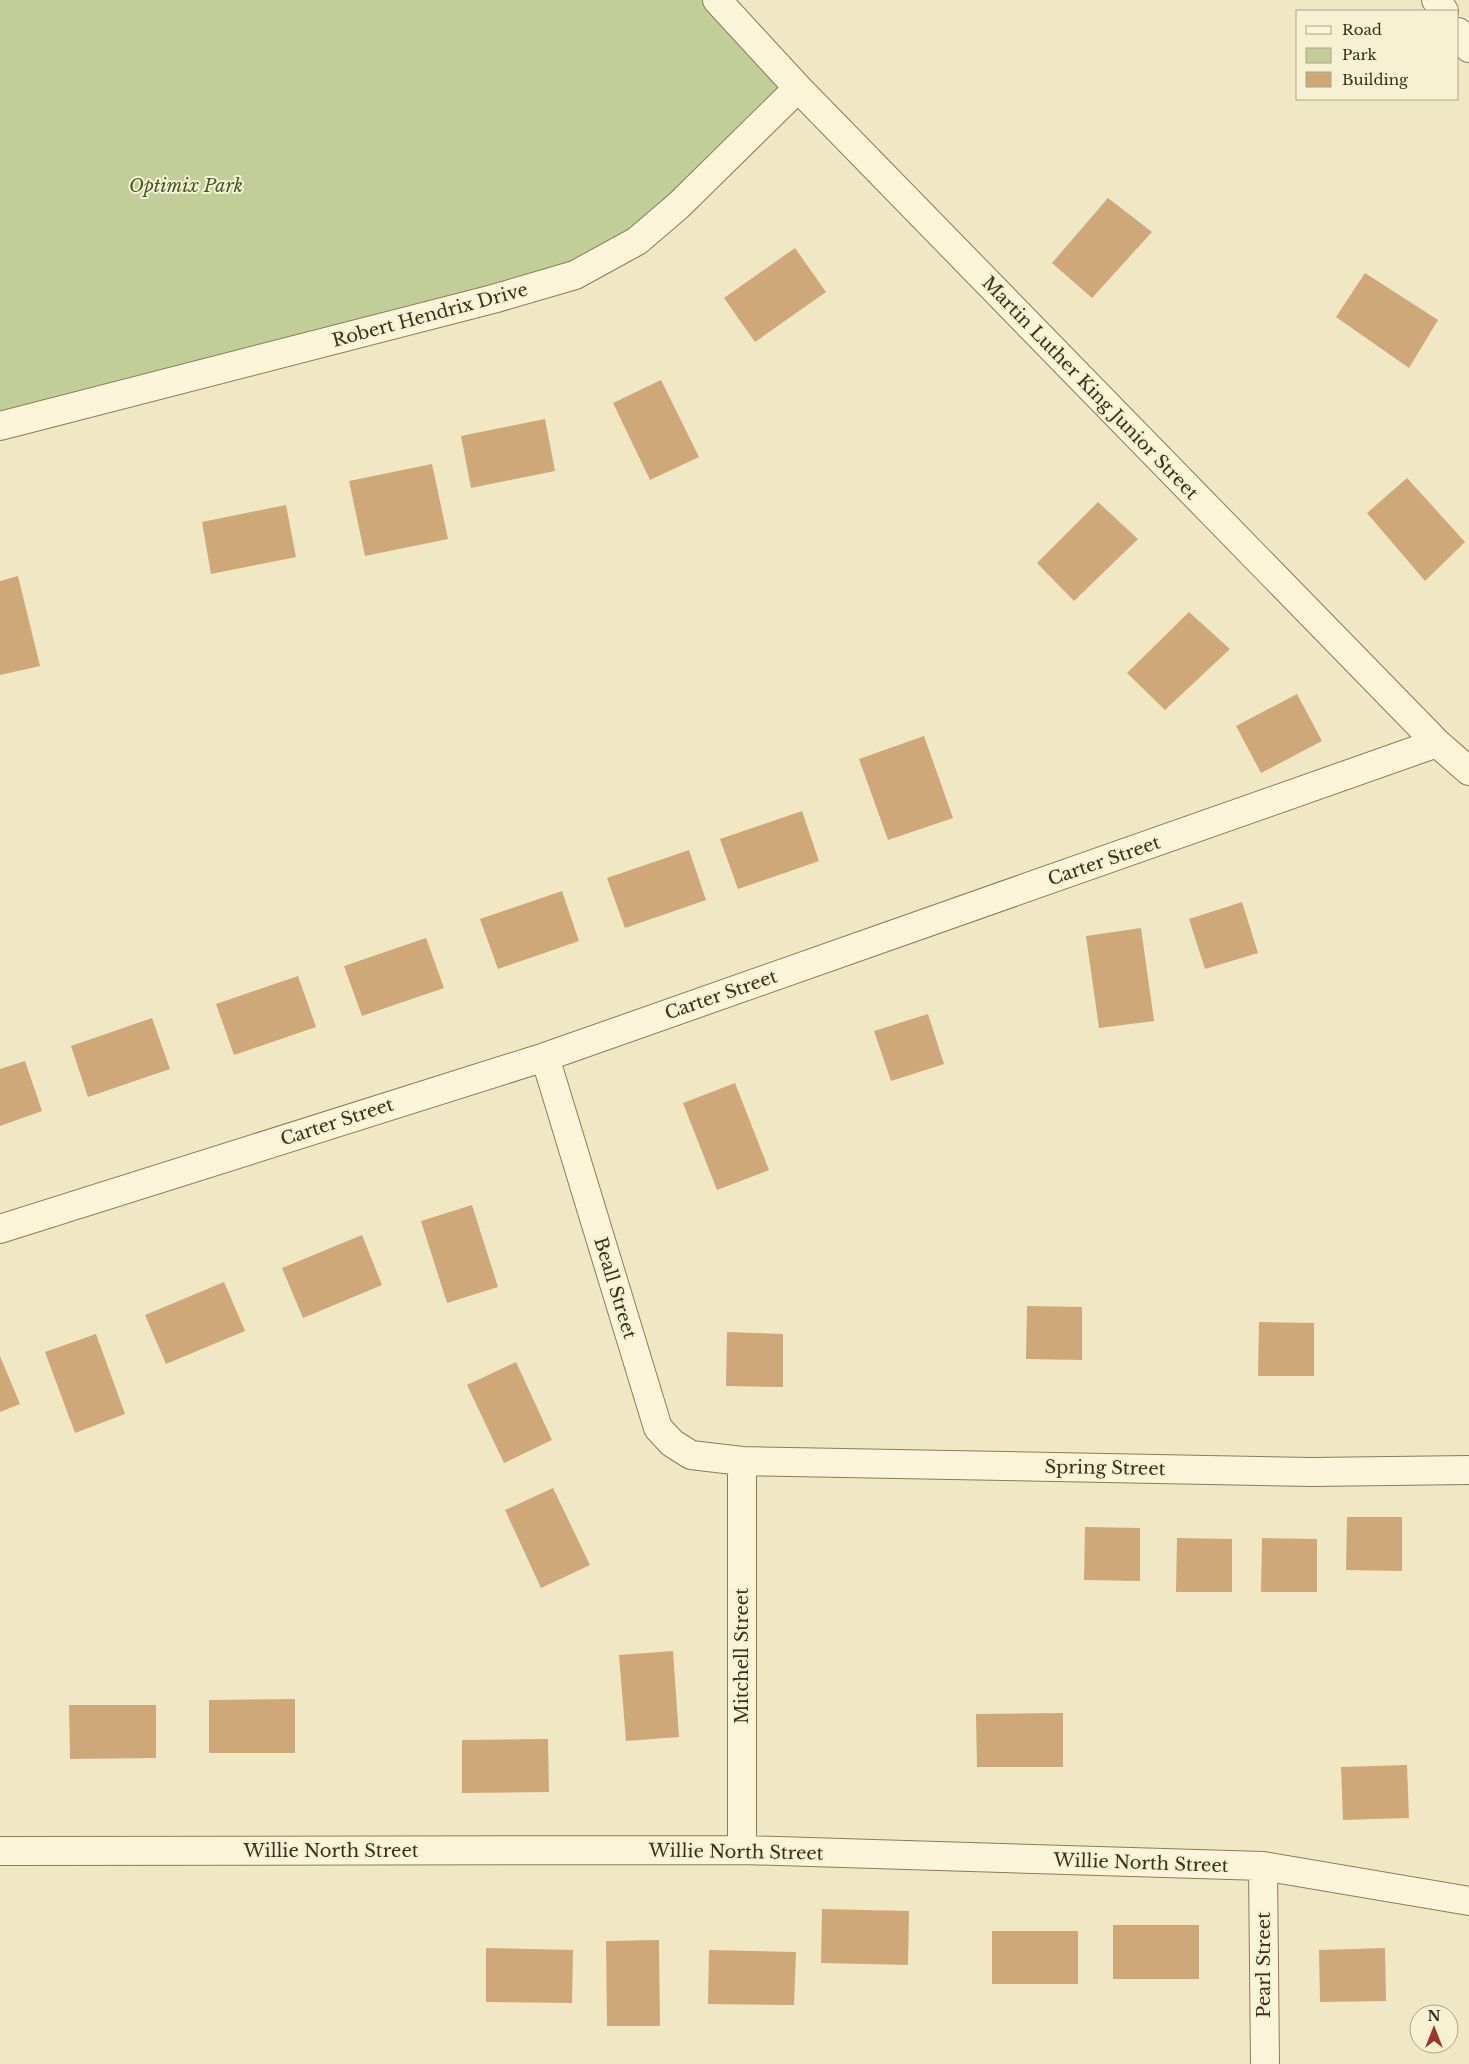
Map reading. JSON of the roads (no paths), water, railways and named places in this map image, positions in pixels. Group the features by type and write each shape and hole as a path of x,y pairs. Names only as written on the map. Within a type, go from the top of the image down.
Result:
{"street":[{"name":"Martin Luther King Junior Street","path":"717,0 798,88 1437,743 1469,771"},
{"path":"1459,33 1469,48"},
{"name":"Robert Hendrix Drive","path":"0,426 493,299 575,275 638,241 678,206 798,88"},
{"name":"Carter Street","path":"0,1229 545,1057 1437,743"},
{"name":"Beall Street","path":"545,1057 658,1428 672,1443 691,1455 742,1461"},
{"name":"Spring Street","path":"742,1461 1312,1472 1469,1470"},
{"name":"Mitchell Street","path":"742,1461 742,1850"},
{"name":"Willie North Street","path":"0,1851 742,1850 1263,1866 1469,1901"},
{"name":"Pearl Street","path":"1263,1866 1265,2064"}],"park label":[{"name":"Optimix Park","path":"186,186"}]}
